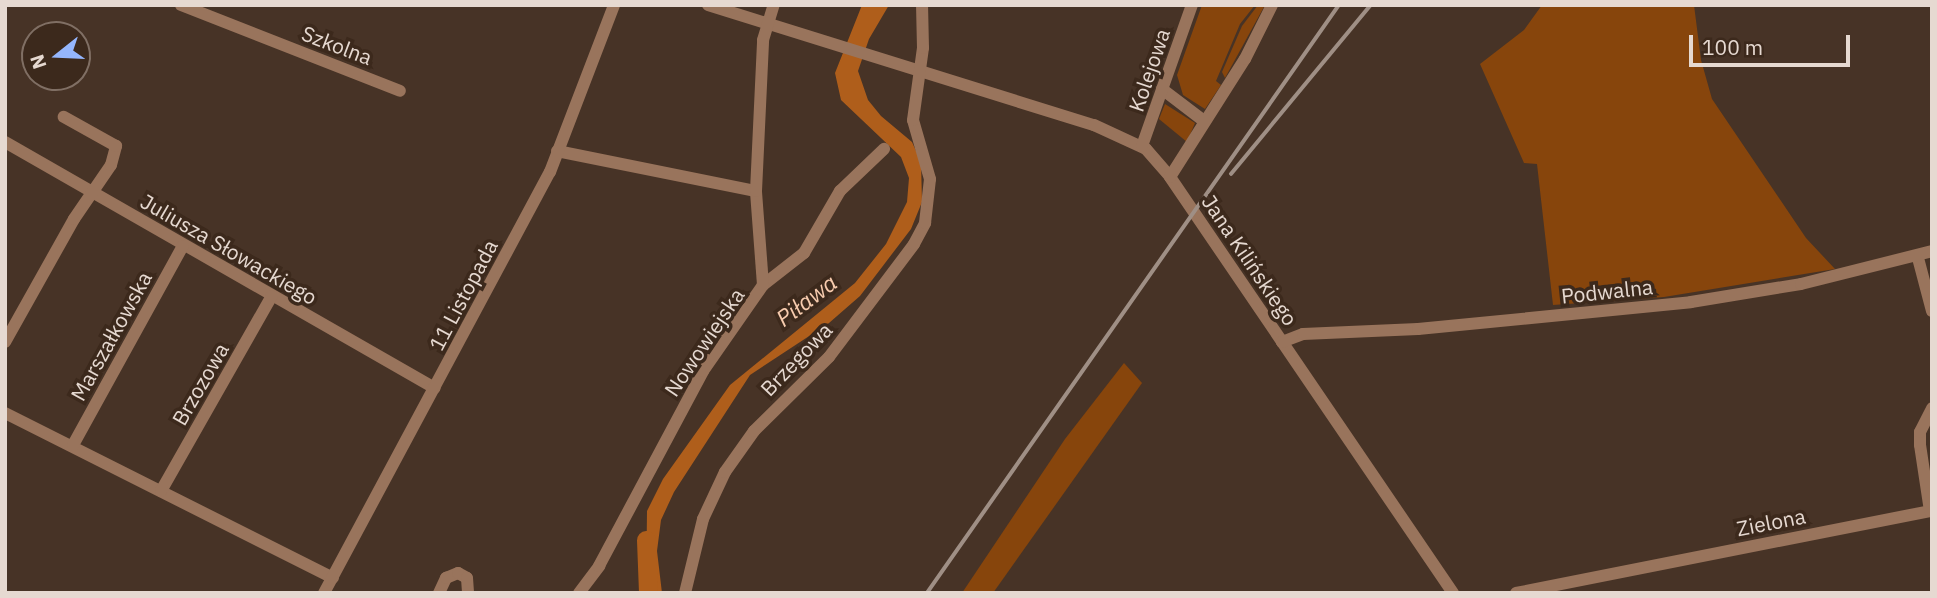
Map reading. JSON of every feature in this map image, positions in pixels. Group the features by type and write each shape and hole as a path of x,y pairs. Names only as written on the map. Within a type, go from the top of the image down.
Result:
{"street":[{"name":"Szkolna","path":"181,5 400,91"},
{"name":"11 Listopada","path":"324,593 435,388 557,151 614,5"},
{"name":"Jana Kilińskiego","path":"708,5 1094,125 1142,146 1170,177 1453,593"},
{"name":"Nowowiejska","path":"579,593 599,566 703,371 763,285 755,191 767,23 774,5"},
{"name":"Brzegowa","path":"685,593 703,519 725,471 754,431 829,357 914,244 925,223 930,179 913,120 920,73 922,5"},
{"name":"Kolejowa","path":"1142,146 1192,5"},
{"path":"1170,177 1245,59 1272,5"},
{"path":"1162,89 1204,121"},
{"path":"5,342 90,193 111,165 116,146 64,117"},
{"name":"Juliusza Słowackiego","path":"5,142 435,388"},
{"path":"763,285 804,253 840,191 884,149"},
{"path":"557,151 755,191"},
{"name":"Marszałkowska","path":"73,445 183,246"},
{"name":"Podwalna","path":"1282,342 1303,334 1418,329 1691,302 1801,284 1918,258 1932,251"},
{"path":"1918,258 1932,311"},
{"name":"Brzozowa","path":"161,491 272,296"},
{"name":"Zielona","path":"1516,593 1930,511 1920,432 1932,408"},
{"path":"5,413 332,578"},
{"path":"439,593 446,578 458,573 467,578 468,593"}],"shaded area":[{"path":"862,5 889,5 869,39 858,71 868,100 881,116 912,142 921,162 922,202 911,229 860,296 829,323 750,375 674,492 661,520 657,551 662,593 646,593 647,511 663,479 730,385 855,283 886,244 907,202 909,178 901,157 841,100 835,73"},
{"path":"1202,5 1255,5 1240,24 1216,81 1221,85 1205,109 1183,95 1177,75"},
{"path":"1258,5 1265,5 1225,78 1222,72 1242,26"},
{"path":"1542,5 1694,5 1701,60 1712,99 1806,238 1835,269 1664,297 1553,305 1537,164 1524,163 1480,64 1524,30"},
{"path":"1165,104 1195,123 1187,142 1159,119"},
{"path":"1124,363 1142,383 993,593 962,593 1065,439"}],"waterway":[{"name":"Piława","path":"646,540 648,593"}],"railway":[{"path":"927,593 1339,5"},
{"path":"1231,174 1371,5"}]}
